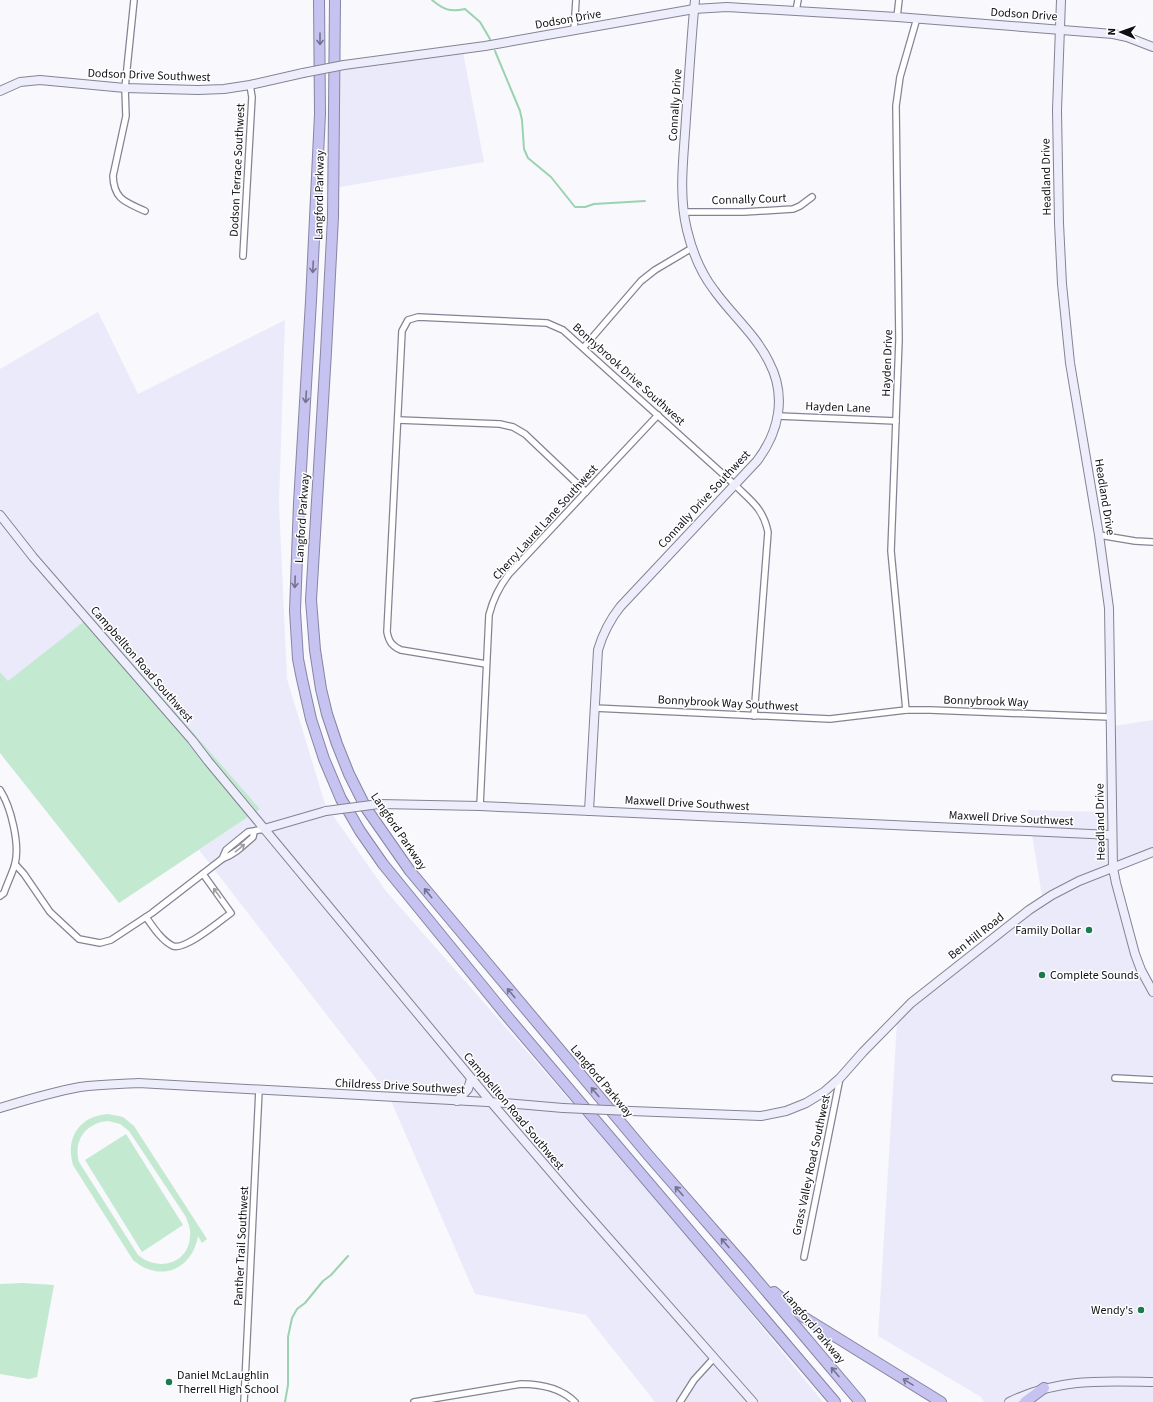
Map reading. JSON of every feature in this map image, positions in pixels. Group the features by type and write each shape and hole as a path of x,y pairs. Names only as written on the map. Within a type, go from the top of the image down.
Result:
{"highway":[{"name":"Langford Parkway","path":"319,0 320,114 295,611 302,679 311,719 324,759 349,812 383,864 506,1014 835,1402"},
{"name":"Langford Parkway","path":"335,0 333,218 311,600 315,650 321,689 327,714 337,744 349,774 366,808 410,871 634,1138 860,1402"},
{"path":"745,1266 802,1316 941,1402"},
{"path":"1025,1402 1044,1388"}],"street":[{"path":"134,0 125,88 126,116 113,176 113,186 117,194 124,202 145,211"},
{"path":"574,30 576,0"},
{"name":"Connally Drive","path":"683,212 682,179 695,0"},
{"path":"796,11 798,0"},
{"path":"897,17 899,0"},
{"name":"Headland Drive","path":"1060,0 1057,165 1062,284 1070,363 1099,535 1109,608 1113,868 1135,954 1141,970 1152,990"},
{"name":"Dodson Drive","path":"344,65 485,46 694,9 727,7 917,18 1112,34 1127,37 1153,48"},
{"name":"Hayden Drive","path":"906,710 891,551 899,340 896,106 900,77 917,18"},
{"name":"Dodson Drive Southwest","path":"0,91 20,82 34,80 125,88 198,90 224,89 344,65"},
{"name":"Dodson Terrace Southwest","path":"243,256 252,97 250,85"},
{"name":"Connally Court","path":"683,212 744,212 793,209 800,206 812,197"},
{"name":"Connally Drive Southwest","path":"589,811 598,650 603,634 610,620 620,607 757,462 773,434 778,416 778,388 775,375 769,362 760,348 713,290 701,269 692,248 683,212"},
{"path":"584,347 641,281 655,270 692,248"},
{"name":"Bonnybrook Drive Southwest","path":"486,664 401,650 393,647 388,639 387,632 402,331 408,320 418,317 547,323 564,330 735,485 759,509 766,521 768,532 754,716"},
{"name":"Cherry Laurel Lane Southwest","path":"480,806 489,615 493,600 509,574 658,415"},
{"name":"Hayden Lane","path":"778,416 896,421"},
{"path":"398,420 500,424 513,427 525,434 586,492"},
{"name":"Campbellton Road Southwest","path":"0,515 33,557 192,740 490,1102 577,1204 753,1402"},
{"path":"1099,535 1135,541 1153,542"},
{"name":"Bonnybrook Way Southwest","path":"594,708 830,719 861,715"},
{"name":"Bonnybrook Way","path":"861,715 906,710 930,710 1110,717"},
{"path":"0,790 9,807 16,845 15,864 4,894 0,896"},
{"name":"Maxwell Drive Southwest","path":"264,829 326,811 379,804 480,806 1112,835"},
{"path":"15,864 24,874 50,912 79,939 100,943 111,940 146,917 222,859 230,856 253,837 254,832 264,829"},
{"name":"Ben Hill Road","path":"840,1078 908,1006 1029,910 1052,895 1079,882 1153,852"},
{"path":"146,917 162,937 174,946 181,947 192,941 231,913 203,874"},
{"name":"Childress Drive Southwest","path":"0,1108 80,1087 138,1083 490,1102 563,1108 761,1116 806,1103 824,1092 840,1078"},
{"name":"Grass Valley Road Southwest","path":"804,1257 840,1078"},
{"path":"1115,1078 1153,1080"},
{"path":"457,1101 468,1089 471,1079"},
{"name":"Panther Trail Southwest","path":"244,1402 259,1090"},
{"path":"680,1402 694,1380 714,1358"},
{"path":"1009,1402 1044,1388 1078,1382 1153,1382"},
{"path":"414,1402 521,1384 537,1384 552,1388 575,1402"}],"shaded area":[{"path":"462,47 484,162 335,188 341,63"},
{"path":"98,312 138,394 285,320 279,503 287,679 325,804 386,891 671,1216 823,1402 655,1402 586,1315 475,1294 388,1094 199,850 260,809 8,681 0,672 0,369"},
{"path":"1153,720 1153,848 1115,864 1126,924 1153,988 1153,1402 984,1402 981,1397 878,1336 897,1022 1042,896 1028,810 1104,812 1107,727"}],"green space":[{"path":"91,616 260,809 119,903 0,753 0,672 8,681"},
{"path":"108,1114 123,1117 134,1126 207,1239 202,1243 198,1236 195,1248 182,1265 164,1271 154,1271 143,1267 133,1260 73,1165 71,1146 73,1137 83,1124 98,1116","holes":["108,1121 120,1124 129,1131 186,1217 190,1231 188,1246 178,1259 171,1262 163,1264 154,1263 138,1255 79,1162 78,1147 83,1134 88,1129 100,1122"]},
{"path":"126,1134 183,1225 142,1252 85,1160"},
{"path":"23,1283 54,1285 37,1377 29,1379 0,1374 0,1284"}],"waterway":[{"path":"432,0 447,9 465,9 480,22 490,39"},
{"path":"495,51 520,111 524,149 528,158 551,177 575,207 585,207 594,204 645,201"},
{"path":"285,1402 288,1385 288,1337 292,1318 297,1309 305,1303 323,1281 331,1275 348,1256"}],"place":[{"name":"Family Dollar","path":"1089,930"},
{"name":"Complete Sounds","path":"1042,975"},
{"name":"Wendy's","path":"1141,1310"},
{"name":"Daniel McLaughlin Therrell High School","path":"169,1382"}]}
